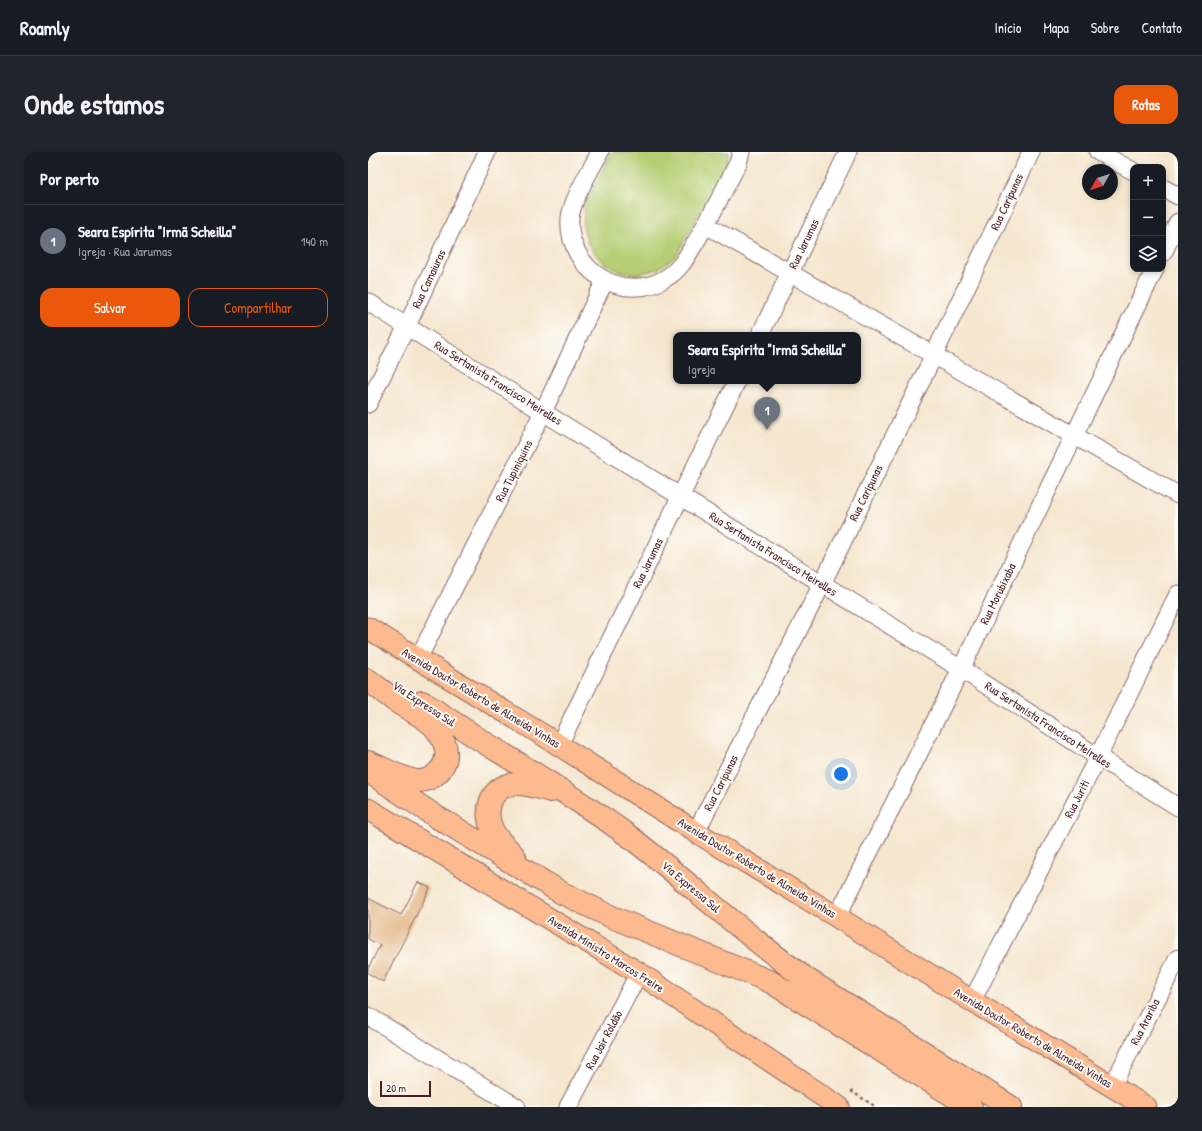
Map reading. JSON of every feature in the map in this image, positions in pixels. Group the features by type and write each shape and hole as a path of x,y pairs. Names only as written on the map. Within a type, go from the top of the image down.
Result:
{"highway":[{"name":"Via Expressa Sul","path":"368,670 391,682 610,822 778,959 814,984 1011,1107"},
{"path":"368,680 426,720 437,730 445,744 447,755 444,764 434,776 427,780 419,781 410,780 368,762"},
{"path":"368,771 443,821 562,893 612,917 771,982 971,1107"},
{"path":"527,872 494,833 488,818 489,805 492,798 505,786 513,784 523,784 570,796"}],"main road":[{"name":"Avenida Doutor Roberto de Almeida Vinhas","path":"368,628 559,745 696,832 837,916 972,1001 1146,1107"},
{"name":"Avenida Ministro Marcos Freire","path":"368,809 639,973 839,1107"}],"street":[{"name":"Rua Camaiuras","path":"368,404 407,326 487,152"},
{"path":"598,153 574,203 570,218 571,233 575,248 582,261 592,272 615,285 626,287 648,286 658,282 677,270 706,225 738,163 741,152"},
{"name":"Rua Jarumas","path":"761,332 848,152"},
{"name":"Rua Caripunas","path":"696,832 822,584 1031,152"},
{"path":"1098,152 1130,169"},
{"path":"1166,190 1178,196"},
{"path":"1166,247 1178,222"},
{"path":"706,225 1178,495"},
{"name":"Rua Morubixaba","path":"837,916 962,669 1154,272"},
{"name":"Rua Tupiniquins","path":"418,659 543,412 605,280"},
{"name":"Rua Sertanista Francisco Meirelles","path":"368,302 543,412 962,669 1098,758 1178,807"},
{"name":"Rua Jarumas","path":"559,745 736,384"},
{"name":"Rua Juriti","path":"972,1001 1098,758 1178,594"},
{"name":"Rua Arariba","path":"1112,1086 1178,958"},
{"name":"Rua Jair Roldão","path":"568,1107 639,973"},
{"path":"368,1016 516,1107"}],"green space":[{"path":"612,152 729,152 726,164 676,256 658,269 638,274 618,271 601,261 588,244 583,225 585,204"}],"building":[{"path":"418,882 430,888 383,982 368,973 368,969 380,945 368,939 368,898 401,915"}],"place":[{"name":"Seara Espírita \"Irmã Scheilla\"","path":"767,430"}]}
